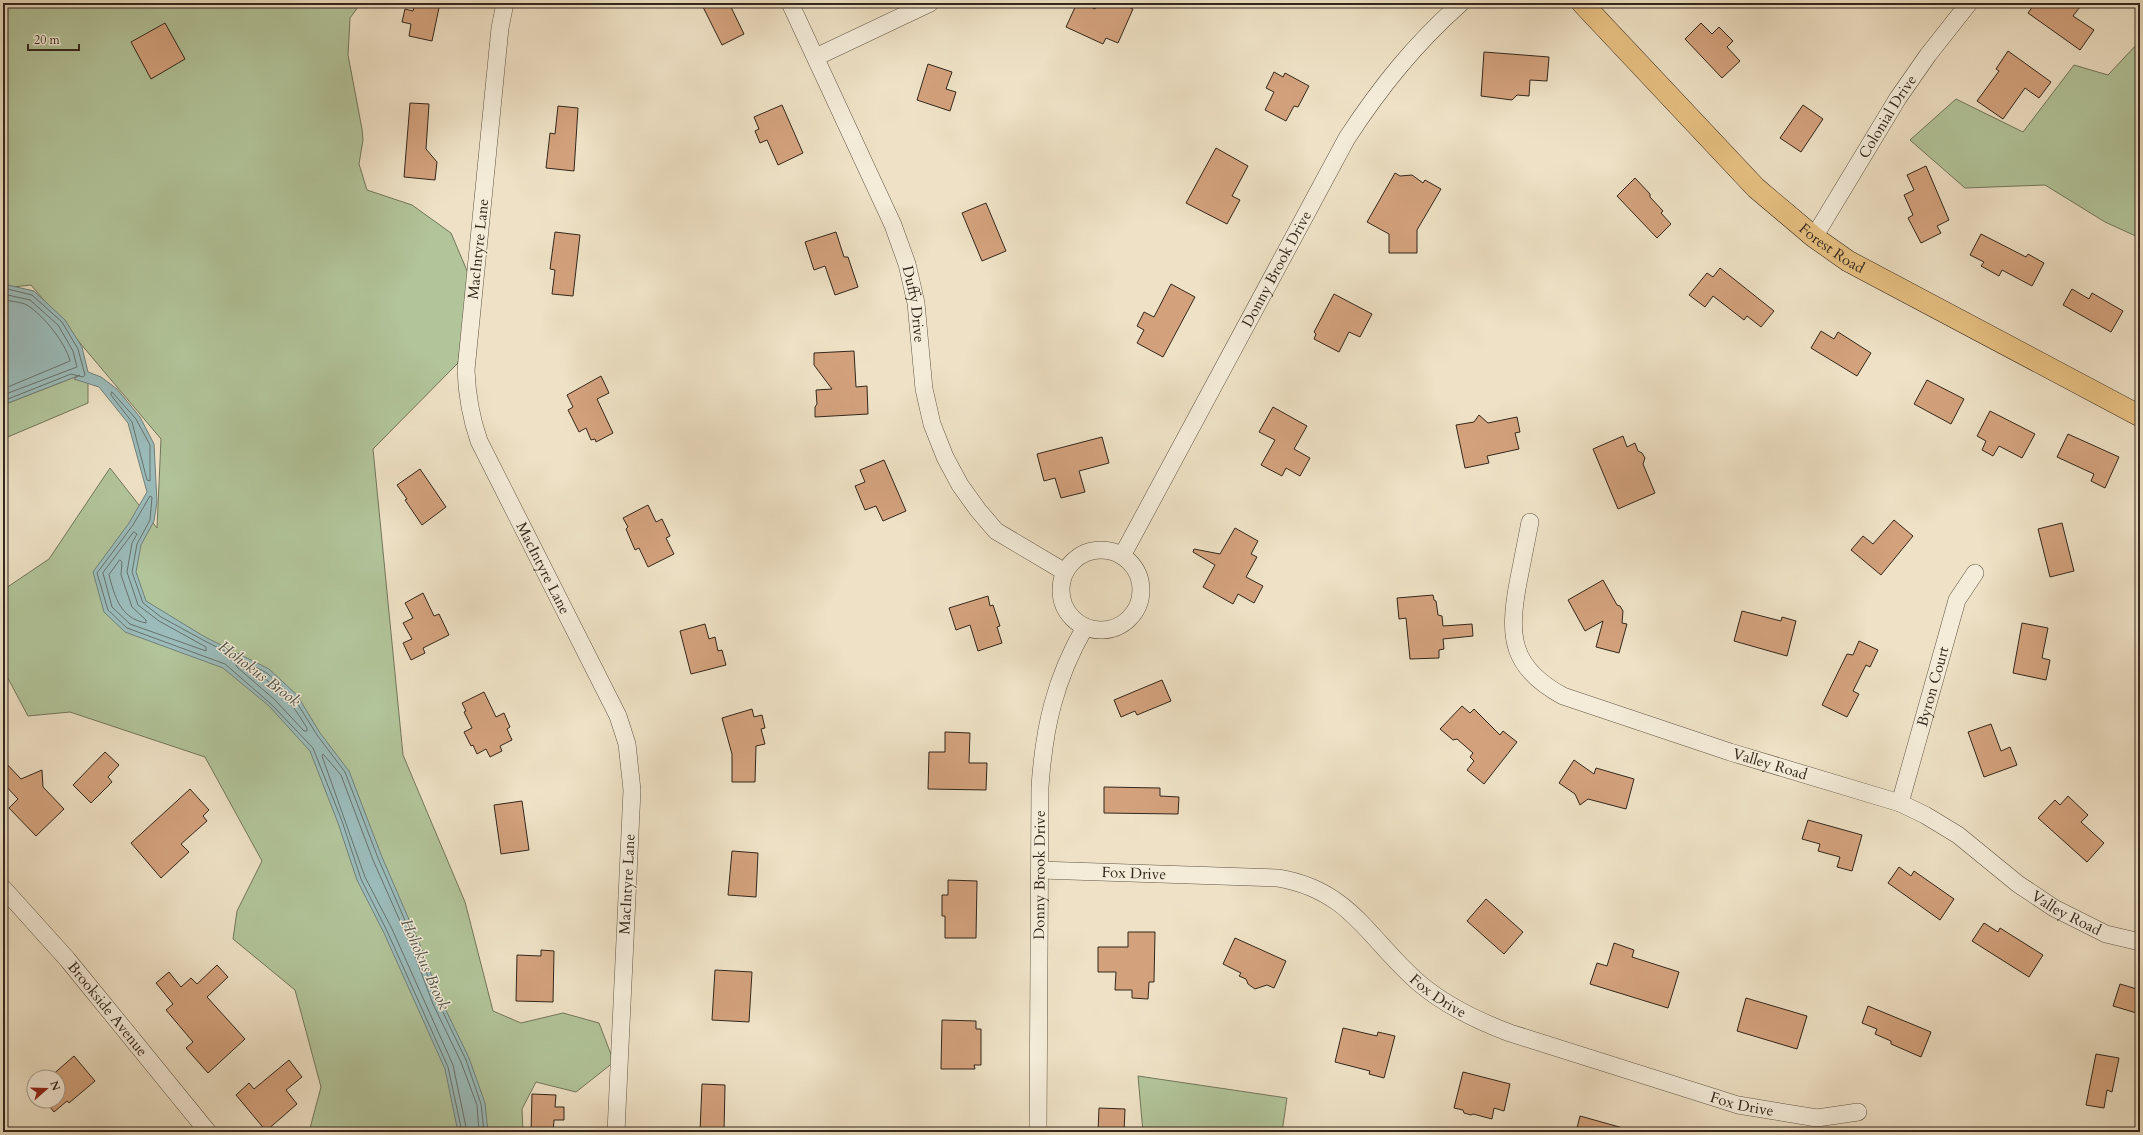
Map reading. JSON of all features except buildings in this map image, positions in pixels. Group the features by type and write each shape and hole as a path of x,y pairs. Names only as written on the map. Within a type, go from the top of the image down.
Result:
{"main road":[{"name":"Forest Road","path":"1582,3 1756,188 1814,237 1848,262 2140,416"}],"street":[{"name":"MacIntyre Lane","path":"505,3 500,28 466,370 467,394 479,442 618,716 627,744 632,790 616,1132"},
{"name":"Duffy Drive","path":"790,3 894,226 916,303 924,389 932,424 945,457 960,485 978,510 996,531 1065,572"},
{"path":"816,57 930,3"},
{"name":"Donny Brook Drive","path":"1122,556 1347,138 1373,98 1402,61 1434,27 1461,3"},
{"name":"Colonial Drive","path":"1814,237 1898,98 1928,54 1969,3"},
{"name":"Valley Road","path":"1530,522 1513,609 1512,628 1515,644 1522,661 1533,675 1546,687 1564,696 1730,752 1900,804 1925,815 1958,835 2018,884 2054,908 2106,934 2140,942"},
{"path":"1110,551 1122,556 1132,565 1139,583 1139,602 1133,614 1123,623 1111,629 1098,630 1085,627 1074,620 1064,604 1061,584 1065,572 1073,561 1090,552 1110,551"},
{"name":"Byron Court","path":"1900,804 1957,600 1975,573"},
{"name":"Donny Brook Drive","path":"1038,1132 1042,751 1057,685 1070,653 1085,627"},
{"name":"Fox Drive","path":"1040,870 1278,878 1298,882 1317,889 1340,903 1364,924 1395,960 1420,984 1448,1004 1478,1021 1510,1033 1738,1105 1817,1118 1858,1112"},
{"name":"Brookside Avenue","path":"3,888 67,959 208,1132"}],"green space":[{"path":"3,3 361,3 350,18 348,55 362,129 363,140 359,164 367,190 412,205 451,233 468,273 458,363 373,449 403,755 465,902 493,1011 521,1023 563,1013 599,1023 614,1062 576,1092 536,1082 522,1109 523,1132 309,1132 321,1087 295,990 233,939 237,911 262,861 205,757 70,712 28,716 3,669 3,590 49,559 110,468 157,528 161,439 31,285 13,287 3,284"},
{"path":"2140,36 2140,238 2105,222 2045,185 1965,188 1910,140 1956,99 2023,132 2074,65 2108,75 2138,43"},
{"path":"88,372 88,403 3,439 3,405"},
{"path":"1138,1076 1287,1098 1282,1132 1143,1132"}],"water":[{"name":"Hohokus Brook","path":"3,284 34,291 65,320 82,347 88,372 101,377 117,389 140,417 154,444 157,502 154,521 141,545 136,572 146,601 205,637 269,669 297,695 320,733 349,771 382,857 420,945 441,1000 469,1058 485,1103 488,1132 458,1132 445,1069 384,933 357,880 338,823 310,751 269,706 223,668 125,632 104,612 93,572 129,523 147,492 128,423 99,387 74,379 80,375 3,405"}]}
